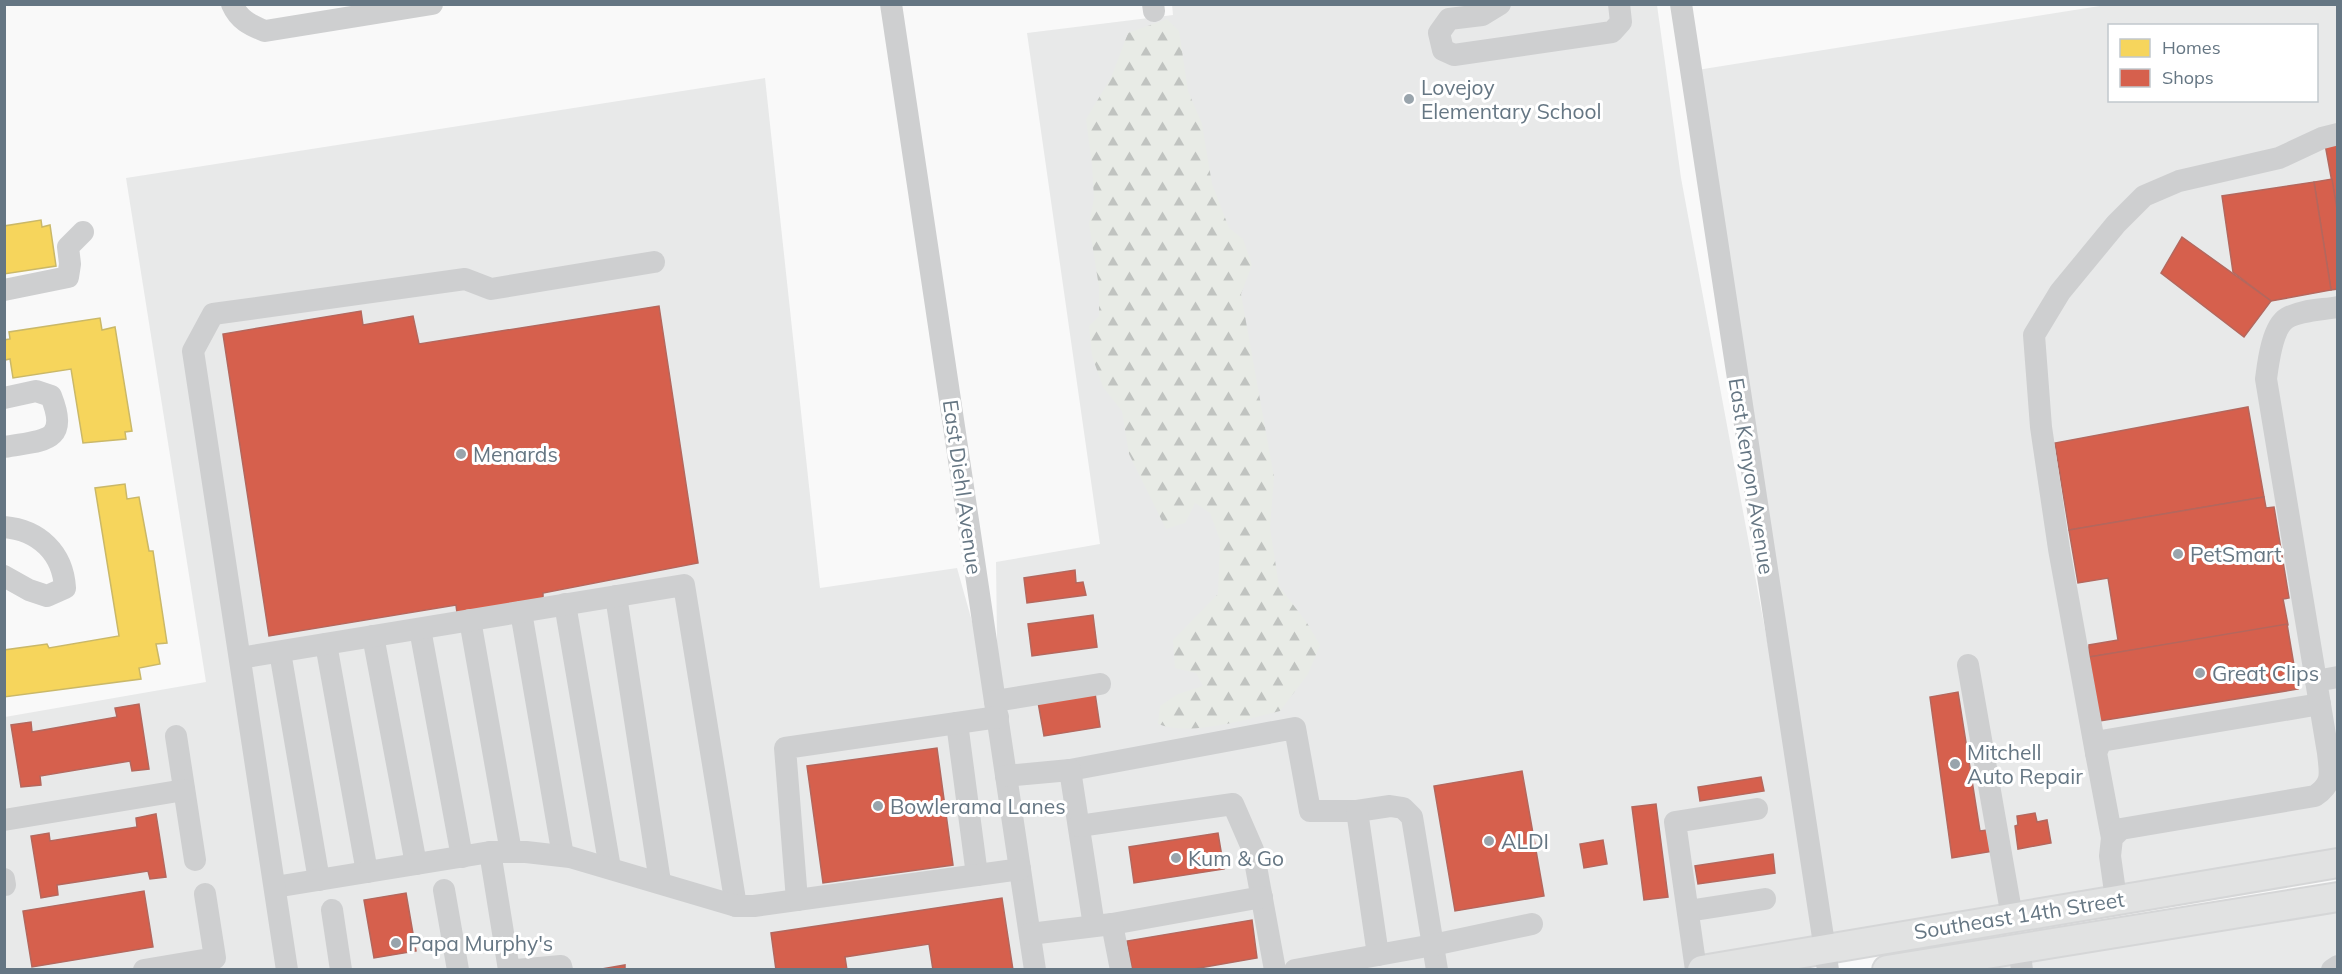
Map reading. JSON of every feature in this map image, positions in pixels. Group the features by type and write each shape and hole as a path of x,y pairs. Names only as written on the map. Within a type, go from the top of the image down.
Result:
{"main road":[{"name":"Southeast 14th Street","path":"1702,969 1826,958 2012,916 2337,863"},
{"name":"Southeast 14th Street","path":"1887,969 2021,959 2337,897"}],"street":[{"path":"232,4 237,15 248,24 266,31 432,4"},
{"name":"East Diehl Avenue","path":"891,4 1035,969"},
{"path":"1500,4 1482,15 1449,20 1439,33 1443,51 1454,55 1612,32 1621,22 1618,4"},
{"name":"East Kenyon Avenue","path":"1680,4 1826,958"},
{"path":"2116,899 2110,856 2112,838 2059,549 2041,427 2034,335 2060,292 2116,224 2144,196 2179,181 2279,159 2322,138 2337,134"},
{"path":"4,290 68,277 70,264 68,247 83,232"},
{"path":"287,969 193,351 213,314 465,279 492,289 654,262"},
{"path":"2112,838 2121,830 2315,796 2324,790 2330,776 2320,704 2327,679 2266,379 2276,333 2284,319 2337,307"},
{"path":"4,398 36,392 51,396 58,415 56,430 48,438 4,447"},
{"path":"4,527 19,528 51,546 64,572 65,588 47,596 29,590 4,576"},
{"path":"240,658 684,585 736,906"},
{"path":"616,596 660,882"},
{"path":"565,604 610,868"},
{"path":"521,612 563,856"},
{"path":"470,620 500,852 509,969"},
{"path":"420,628 462,856"},
{"path":"373,636 416,864"},
{"path":"326,644 367,872"},
{"path":"280,652 319,880"},
{"path":"1968,665 2012,916"},
{"path":"797,900 785,748 957,723 996,709 1100,684"},
{"path":"2096,753 2101,741 2320,704"},
{"path":"957,723 978,875"},
{"path":"1006,776 1070,770 1295,728 1310,811 1357,811 1390,806 1403,808 1412,817 1437,969"},
{"path":"176,736 195,860"},
{"path":"1070,770 1079,826 1103,925 1121,969"},
{"path":"4,820 184,790"},
{"path":"1079,826 1233,804 1253,850 1275,969"},
{"path":"1696,969 1675,822 1757,809"},
{"path":"1357,811 1378,955"},
{"path":"275,887 462,856 500,852 563,856 660,882 736,906 754,906 1020,869"},
{"path":"444,890 458,969"},
{"path":"144,969 215,958 205,894"},
{"path":"1030,934 1103,925 1262,897"},
{"path":"1688,911 1765,899"},
{"path":"332,910 341,969"},
{"path":"1295,969 1433,945 1532,924"},
{"path":"516,969 561,966 562,969"},
{"path":"2332,969 2337,966"}],"shaded area":[{"path":"1172,4 1657,5 1681,178 1819,920 1691,71 2106,5 2337,5 2337,863 1702,969 5,970 5,717 206,682 126,178 765,78 820,588 957,568 998,714 996,562 1100,544 1027,33 1173,15"},
{"path":"2337,897 2337,969 1985,970 1982,954"}],"green space":[{"path":"1167,19 1179,31 1188,91 1202,124 1212,184 1229,228 1243,239 1252,265 1241,294 1274,477 1270,528 1279,586 1307,623 1320,645 1308,674 1280,711 1235,722 1186,729 1158,724 1160,706 1178,694 1203,686 1196,673 1175,668 1173,640 1218,594 1220,540 1210,513 1195,503 1185,523 1166,529 1129,454 1122,411 1103,387 1092,356 1089,326 1099,316 1099,287 1089,224 1094,198 1086,119 1111,78 1128,33"}],"building: Homes":[{"path":"41,220 42,227 50,225 56,266 4,274 4,226"},
{"path":"100,318 102,330 115,327 132,431 125,432 126,439 83,443 71,369 13,378 10,359 5,360 4,340 10,339 9,332"},
{"path":"125,484 127,499 139,497 149,551 153,551 167,643 156,644 160,664 139,668 141,679 4,697 4,650 47,644 49,648 119,636 95,488"}],"building: Shops":[{"path":"2338,142 2338,215 2325,144"},
{"path":"2332,179 2338,215 2338,289 2331,290 2314,182"},
{"path":"2314,182 2331,290 2271,301 2233,272 2222,196"},
{"path":"2182,237 2271,301 2244,337 2161,273"},
{"name":"Menards","path":"659,306 698,563 543,593 543,600 457,613 456,605 269,636 223,334 361,311 363,325 413,316 419,344"},
{"path":"2248,407 2264,497 2069,530 2055,443"},
{"name":"PetSmart","path":"2264,497 2266,508 2274,507 2289,598 2283,599 2288,625 2089,657 2089,645 2118,640 2108,578 2078,583 2069,530"},
{"path":"1075,570 1076,583 1083,582 1086,595 1027,603 1024,578"},
{"path":"1093,615 1097,647 1032,656 1028,624"},
{"path":"2287,624 2298,689 2100,721 2089,657"},
{"name":"Mitchell Auto Repair","path":"1958,692 1980,831 1987,830 1994,851 1952,858 1930,697"},
{"path":"1095,693 1100,727 1044,736 1038,702"},
{"path":"139,704 149,769 132,771 130,761 40,776 41,785 21,787 11,725 31,722 32,732 117,717 115,708"},
{"name":"Bowlerama Lanes","path":"937,748 953,865 823,883 807,766"},
{"name":"ALDI","path":"1522,771 1544,896 1455,911 1434,786"},
{"path":"1761,777 1764,791 1700,801 1698,787"},
{"path":"1656,804 1668,897 1644,900 1632,807"},
{"path":"2035,813 2037,822 2047,820 2051,843 2018,849 2015,826 2018,825 2017,816"},
{"path":"156,814 166,877 150,879 148,871 57,885 58,895 41,898 31,836 49,833 50,841 137,827 136,818"},
{"name":"Kum & Go","path":"1218,833 1224,869 1134,883 1129,847"},
{"path":"1603,840 1607,864 1584,868 1580,844"},
{"path":"1773,854 1775,873 1698,884 1695,866"},
{"path":"144,891 153,947 32,967 23,911"},
{"path":"406,893 416,951 374,958 364,900"},
{"path":"1002,898 1013,970 933,970 929,944 845,957 847,970 776,970 771,933"},
{"name":"Kum & Go","path":"1252,920 1257,958 1188,970 1132,970 1127,941"},
{"path":"625,965 625,970 596,970"}],"place":[{"name":"Lovejoy Elementary School","path":"1409,99"},
{"name":"Menards","path":"461,454"},
{"name":"PetSmart","path":"2178,554"},
{"name":"Great Clips","path":"2200,673"},
{"name":"Mitchell Auto Repair","path":"1955,764"},
{"name":"Bowlerama Lanes","path":"878,806"},
{"name":"ALDI","path":"1489,841"},
{"name":"Kum & Go","path":"1176,858"},
{"name":"Papa Murphy's","path":"396,943"}]}
